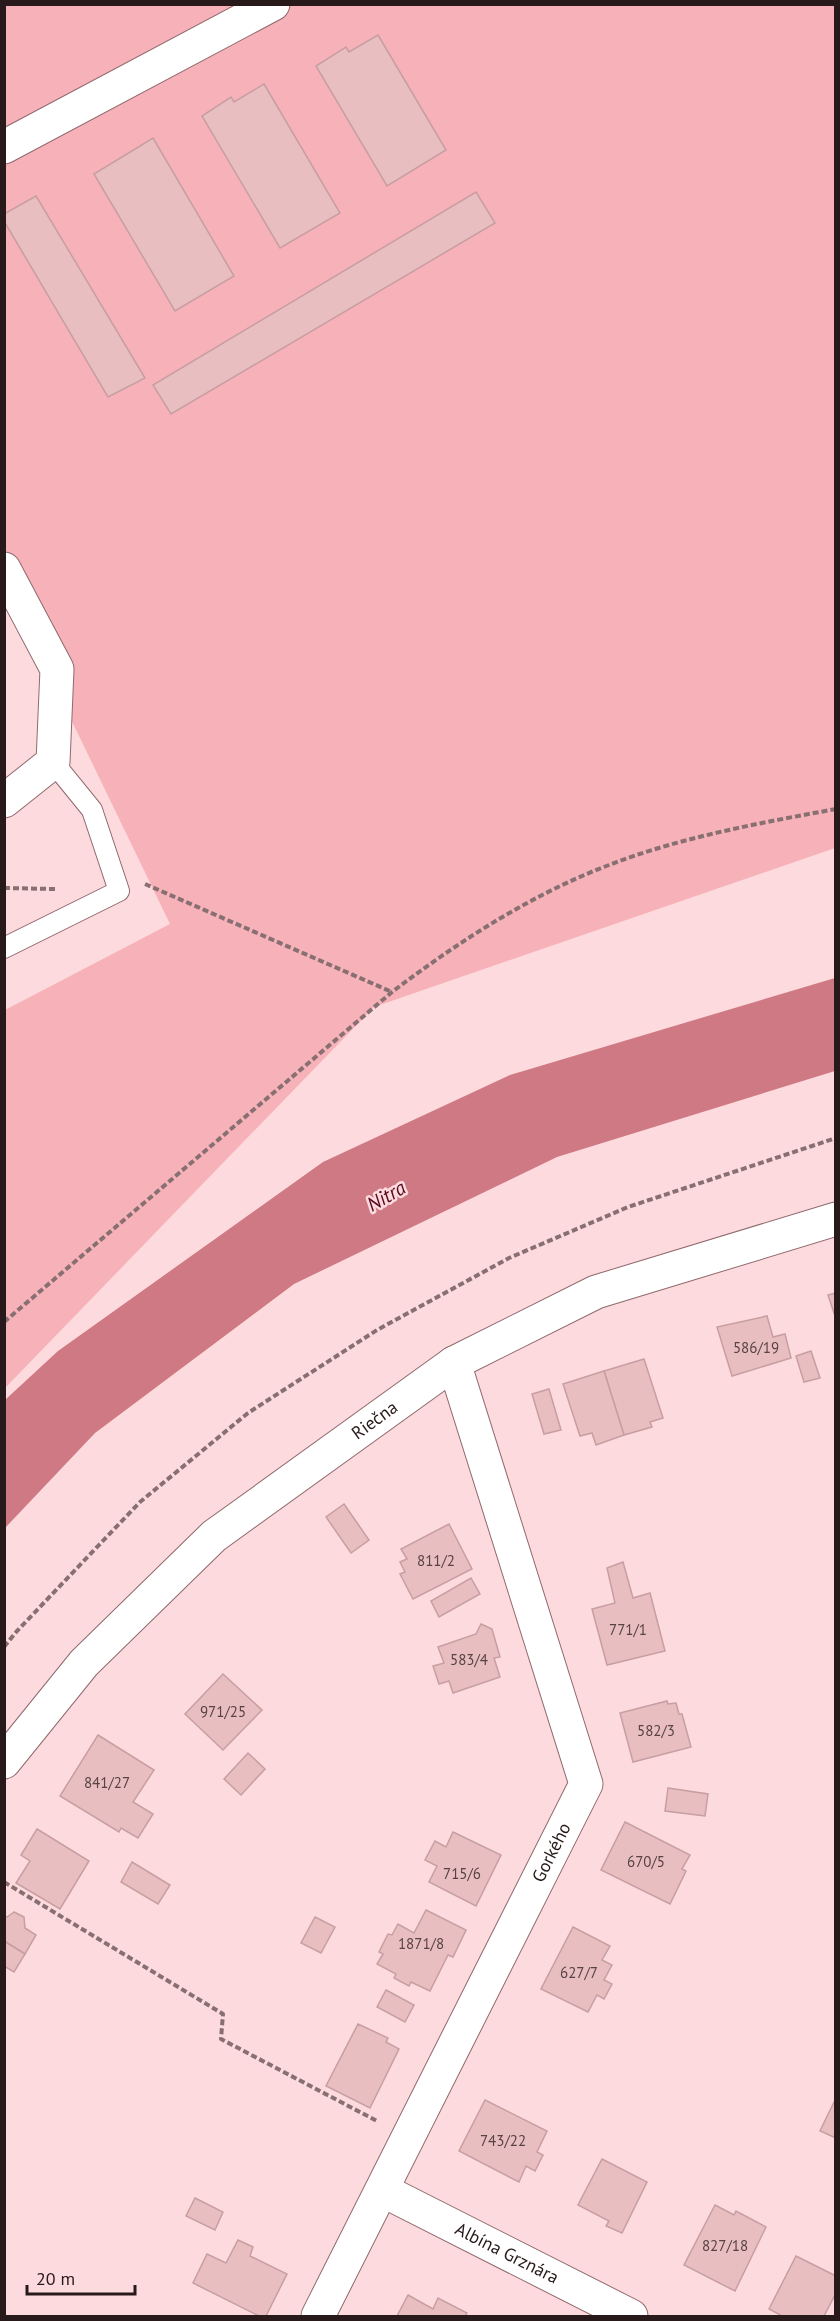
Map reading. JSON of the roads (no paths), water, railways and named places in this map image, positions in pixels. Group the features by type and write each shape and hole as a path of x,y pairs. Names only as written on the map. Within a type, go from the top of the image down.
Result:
{"street":[{"path":"4,147 273,4"},
{"path":"4,569 57,669 53,762 4,801"},
{"name":"Riečna","path":"4,1762 84,1663 214,1536 454,1363 596,1292 836,1219"},
{"name":"Gorkého","path":"318,2316 586,1784 454,1363"},
{"name":"Albína Grznára","path":"382,2190 631,2316"}],"lane":[{"path":"4,948 119,891 92,810 53,762"}],"water":[{"name":"Nitra","path":"835,978 835,1071 557,1157 294,1284 95,1433 5,1528 5,1400 58,1351 323,1162 510,1075"}]}
